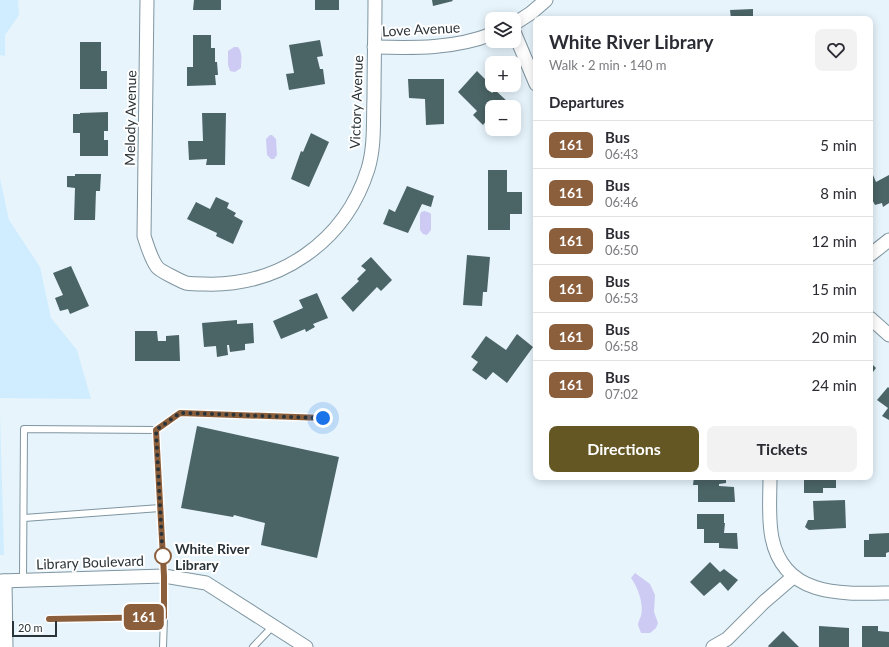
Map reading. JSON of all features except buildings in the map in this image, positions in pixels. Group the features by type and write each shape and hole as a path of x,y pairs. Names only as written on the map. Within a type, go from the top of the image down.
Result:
{"street":[{"name":"Melody Avenue","path":"144,236 147,0"},
{"name":"Victory Avenue","path":"144,236 157,268 184,282 198,284 234,284 258,278 295,262 315,248 329,235 349,211 359,192 368,169 374,124 375,0"},
{"path":"521,19 546,0"},
{"name":"Love Avenue","path":"374,47 414,48 443,46 471,41 485,36"},
{"path":"521,48 533,77"},
{"path":"873,253 889,240"},
{"path":"873,321 889,335"},
{"path":"770,480 772,538 782,562 793,577 812,586 832,592 857,594 889,593"},
{"name":"Library Boulevard","path":"2,581 164,576 206,583 306,647"},
{"path":"713,647 727,638 764,602 793,577"},
{"path":"2,581 6,647"}],"lane":[{"path":"23,580 24,429 156,430 180,413 323,418"},
{"path":"156,430 164,576 163,647"},
{"path":"24,518 160,508"},
{"path":"49,619 164,617"},
{"path":"253,647 273,626"}],"shaded area":[{"path":"0,0 18,0 19,15 5,35 5,56 0,55"},
{"path":"234,47 238,47 241,52 241,68 235,72 230,71 228,65 228,51"},
{"path":"270,135 276,139 277,155 274,159 271,159 267,155 266,139"},
{"path":"0,179 9,220 40,267 51,318 77,350 91,399 0,398"},
{"path":"425,211 431,214 431,230 427,235 423,234 420,230 420,215 421,212"},
{"path":"0,413 4,555 0,555"},
{"path":"635,573 650,584 655,595 654,612 658,623 656,628 650,633 641,633 638,625 642,607 638,591 631,578"}],"bus line":[{"name":"161","path":"49,619 164,617 164,576 156,430 180,413 323,418"}],"place":[{"name":"White River Library","path":"163,556"}],"route":[{"path":"163,556 163,563 156,430 180,413 323,418"}]}
